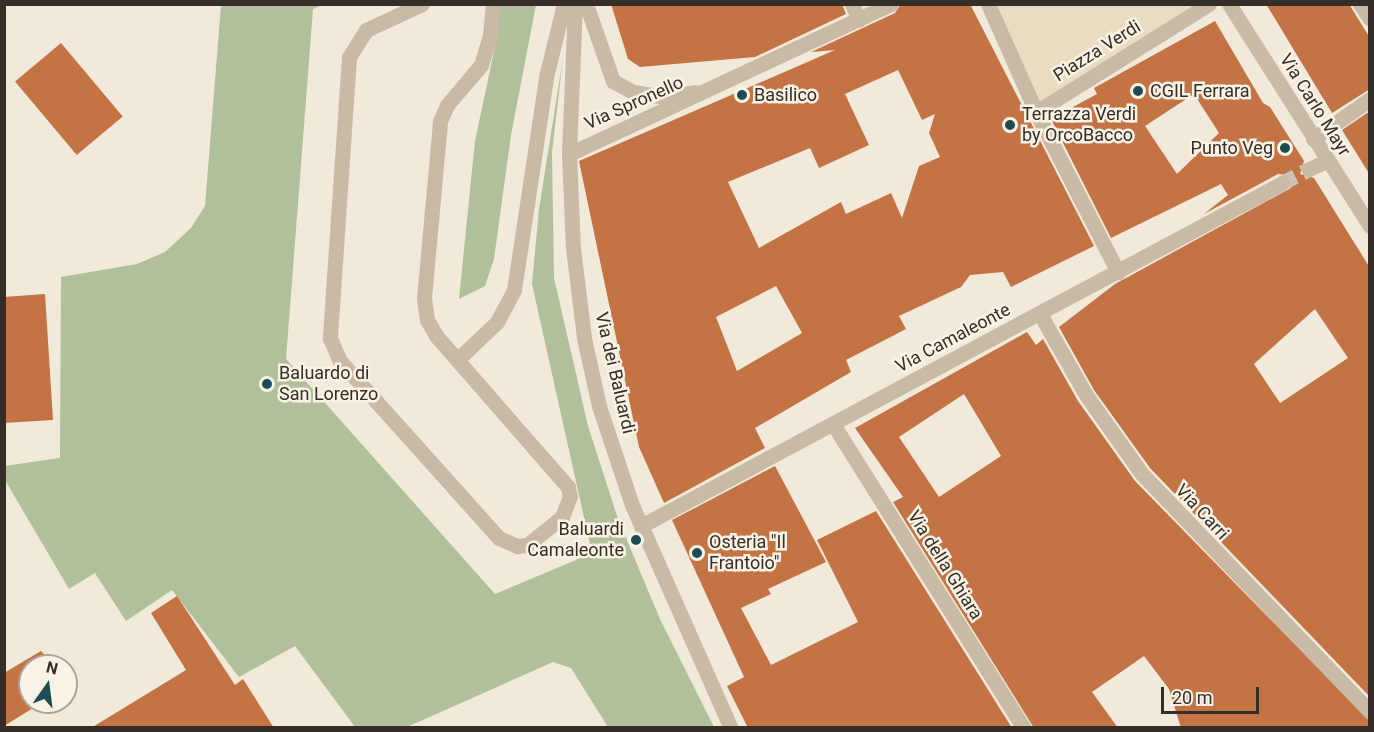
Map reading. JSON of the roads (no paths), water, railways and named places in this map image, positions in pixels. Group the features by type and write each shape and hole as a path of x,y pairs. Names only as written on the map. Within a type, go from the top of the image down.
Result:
{"street":[{"path":"422,4 366,30 349,57 330,338 340,361 499,538 507,544 527,546 562,517 570,496 568,487 432,329 425,309 436,140 447,105 481,65 490,36 493,4"},
{"path":"458,359 497,322 514,290 547,74 564,4"},
{"name":"Via dei Baluardi","path":"575,4 569,154 573,248 584,338 599,406 641,526 731,728"},
{"name":"Via Spronello","path":"586,4 614,81 633,92 664,97 716,88"},
{"path":"852,4 859,20"},
{"name":"Via Spronello","path":"569,154 716,88 891,4"},
{"path":"988,4 1036,112 1118,272"},
{"name":"Piazza Verdi","path":"1036,112 1209,4"},
{"name":"Via Carlo Mayr","path":"1229,4 1326,161 1370,226"},
{"path":"1360,4 1370,19"},
{"path":"1313,139 1370,99"},
{"path":"1309,169 1326,161"},
{"name":"Via Camaleonte","path":"641,526 1282,183"},
{"name":"Via Carri","path":"1040,314 1086,394 1142,474 1370,712"},
{"name":"Via della Ghiara","path":"833,424 1024,728"}],"tunnel":[{"path":"1282,183 1309,169"}],"place":[{"name":"CGIL Ferrara","path":"1138,91"},
{"name":"Basilico","path":"742,95"},
{"name":"Terrazza Verdi by OrcoBacco","path":"1010,125"},
{"name":"Punto Veg","path":"1285,148"},
{"name":"Baluardo di San Lorenzo","path":"267,384"},
{"name":"Baluardi Camaleonte","path":"636,540"},
{"name":"Osteria \"Il Frantoio\"","path":"697,553"}]}
